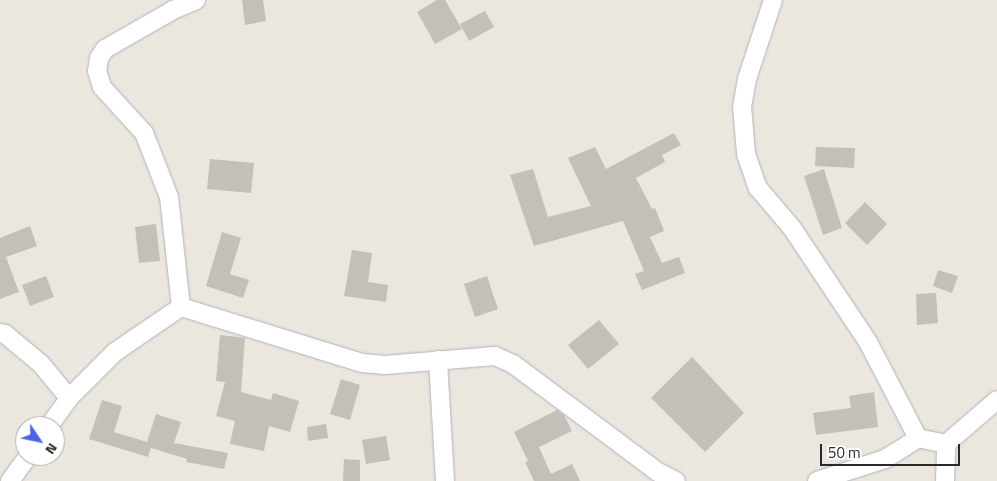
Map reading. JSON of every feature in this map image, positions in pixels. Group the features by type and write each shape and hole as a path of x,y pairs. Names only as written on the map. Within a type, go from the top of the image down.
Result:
{"street":[{"path":"181,307 169,196 144,133 102,87 97,70 98,58 105,49 174,10 196,0"},
{"path":"773,0 747,79 742,106 746,154 758,188 792,228 868,342 918,438"},
{"path":"181,307 362,363 385,365 495,356 513,364 658,472 676,481"},
{"path":"56,416 69,398 115,352 181,307"},
{"path":"0,332 41,364 69,398"},
{"path":"438,360 445,481"},
{"path":"944,481 946,444 997,400"},
{"path":"817,481 885,460 918,438 946,444"},
{"path":"10,481 21,466"}],"building":[{"path":"242,0 263,0 266,21 245,25"},
{"path":"437,0 445,0 462,29 435,44 417,12"},
{"path":"485,11 494,27 469,41 460,24"},
{"path":"674,133 681,145 662,155 665,162 636,178 652,209 655,208 664,231 650,237 662,263 679,257 685,273 642,290 635,274 644,271 623,221 534,246 510,175 533,169 548,217 591,206 568,158 595,147 606,169"},
{"path":"816,147 855,148 854,168 815,166"},
{"path":"210,159 254,163 251,193 207,189"},
{"path":"824,169 842,228 823,235 804,176"},
{"path":"865,202 887,224 867,245 845,223"},
{"path":"156,224 160,261 139,263 135,227"},
{"path":"30,226 37,246 6,257 19,292 0,299 0,238"},
{"path":"222,232 241,238 230,274 249,280 243,298 206,286"},
{"path":"352,250 372,253 368,282 388,285 386,302 344,296"},
{"path":"938,270 958,276 952,293 933,286"},
{"path":"46,276 54,297 30,306 22,285"},
{"path":"487,276 498,309 475,317 464,284"},
{"path":"936,293 938,323 917,325 916,294"},
{"path":"599,320 619,344 588,369 568,345"},
{"path":"220,335 245,338 241,392 271,400 273,393 299,401 290,432 269,426 264,451 230,444 235,421 216,416 225,382 216,381"},
{"path":"692,357 744,413 705,452 651,398"},
{"path":"341,379 360,385 350,420 330,414"},
{"path":"874,392 878,427 816,435 813,413 851,408 849,396"},
{"path":"102,400 122,406 114,432 147,442 156,414 181,422 174,443 228,453 224,469 186,462 187,459 151,448 148,457 89,439"},
{"path":"557,410 564,415 572,431 539,447 551,474 572,464 580,481 534,481 525,462 528,461 514,432"},
{"path":"326,424 328,438 308,441 307,427"},
{"path":"386,436 390,460 366,464 362,440"},
{"path":"344,459 360,460 360,481 343,481"}]}
